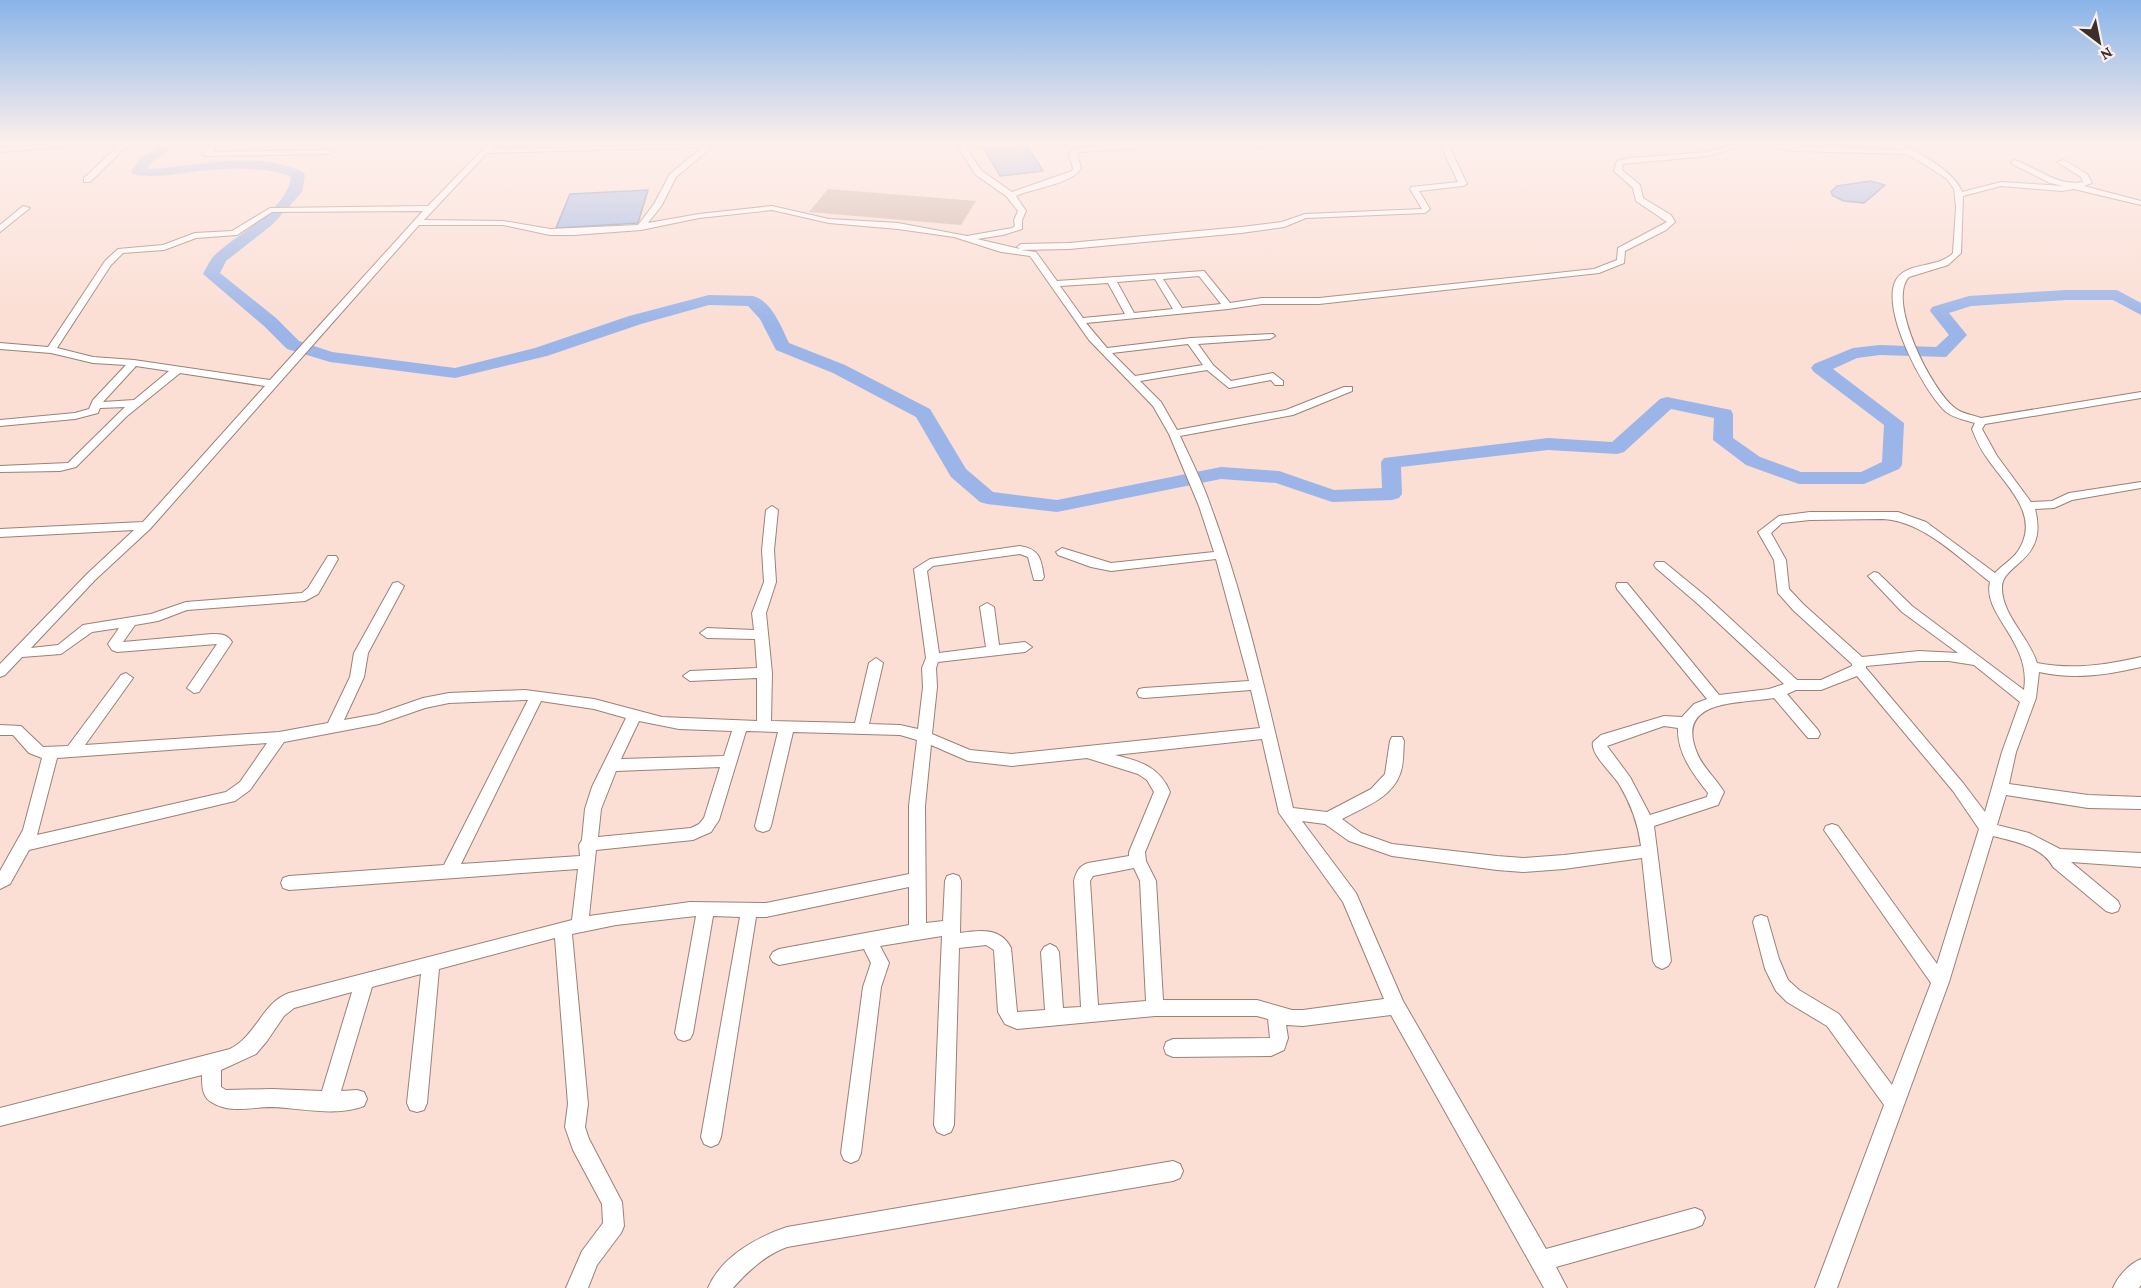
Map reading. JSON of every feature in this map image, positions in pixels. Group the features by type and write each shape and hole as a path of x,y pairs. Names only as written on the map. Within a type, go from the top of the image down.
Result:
{"street":[{"path":"0,672 90,577 146,526 273,384 288,364 434,204"},
{"path":"641,227 658,204"},
{"path":"966,239 991,232 1012,232 1019,226 1018,220 1022,211 1019,204"},
{"path":"1001,249 1069,246 1241,230 1284,224 1305,216 1425,211 1423,204"},
{"path":"1080,321 1266,300 1319,301 1596,271 1621,261 1621,250 1665,228 1671,222 1668,217 1647,204"},
{"path":"1959,204 1955,257 1911,273 1899,284 1897,307 1906,337 1922,367 1951,411 1981,421 2141,395"},
{"path":"0,229 26,208"},
{"path":"51,350 108,263 119,252 164,247 194,236 234,233 248,226 267,210 274,209 430,208"},
{"path":"417,222 503,223 550,232 574,232 641,227 699,216 772,208 828,221 898,226 955,235 1001,249 1033,254 1080,321 1105,351 1157,404 1174,434 1204,506 1221,555 1257,685 1287,813 1350,898 1396,1006 1556,1288"},
{"path":"1054,284 1201,273 1228,306"},
{"path":"1158,277 1179,310"},
{"path":"1110,280 1131,315"},
{"path":"1105,351 1191,341 1270,336"},
{"path":"1191,341 1209,367 1229,385 1273,376 1280,383"},
{"path":"0,346 51,350 93,360 134,363 273,384"},
{"path":"0,423 75,416 94,411 97,402 134,363"},
{"path":"1132,379 1209,367"},
{"path":"0,470 60,468 72,465 136,403 177,370"},
{"path":"1174,434 1289,413 1348,389"},
{"path":"2126,398 2141,407"},
{"path":"97,405 136,403"},
{"path":"1826,1288 1940,982 1988,829 2008,755 2031,687 2031,666 2028,654 1998,598 1995,585 2000,574 2019,558 2028,544 2034,524 2028,506 1984,445 1977,429 1981,421"},
{"path":"2028,506 2055,504 2069,497 2141,485"},
{"path":"764,725 765,673 759,614 770,582 768,550 772,510"},
{"path":"1997,580 1937,536 1910,520 1883,515 1810,516 1779,520 1764,532 1780,560 1784,590 1798,607 1859,665 1958,787 1988,829 2023,837 2056,854 2141,860"},
{"path":"0,533 146,526"},
{"path":"918,931 915,830 923,736 930,687 929,668 933,658 920,573 923,565 1028,551 1034,556 1038,577"},
{"path":"1062,552 1095,564 1111,567 1221,555"},
{"path":"18,654 56,651 88,628 153,618 186,606 305,597 314,591 332,559"},
{"path":"1660,565 1703,601 1794,686"},
{"path":"1874,576 1907,609 2027,700"},
{"path":"333,727 357,677 361,653 398,586"},
{"path":"1622,586 1716,701"},
{"path":"987,607 993,652"},
{"path":"130,622 116,640 117,647 212,639 222,639 225,642 194,688"},
{"path":"707,633 761,635"},
{"path":"933,658 1025,647"},
{"path":"1646,823 1713,801 1716,792 1698,772 1688,754 1684,737 1685,723 1694,710 1716,701 1778,693 1794,686 1821,685 1859,665 1935,656 1957,656 1978,661"},
{"path":"2031,666 2051,671 2082,673 2141,662"},
{"path":"861,729 876,663"},
{"path":"690,676 765,673"},
{"path":"72,752 126,678"},
{"path":"1144,693 1257,685"},
{"path":"1778,693 1813,734"},
{"path":"0,730 16,730 40,753 72,752 279,736 379,719 435,699 537,696 594,704 679,724 900,730 923,736 968,755 992,760 1085,753 1268,733"},
{"path":"449,872 537,696"},
{"path":"577,1288 590,1258 614,1226 612,1202 580,1143 575,1127 578,1104 572,927 586,862 593,809 635,715"},
{"path":"1662,961 1646,823 1624,782 1599,747 1600,742 1664,721 1685,723"},
{"path":"587,845 684,836 705,828 711,820 741,725"},
{"path":"763,826 788,726"},
{"path":"25,844 230,797 245,786 279,736"},
{"path":"1329,818 1379,791 1389,783 1393,773 1397,741"},
{"path":"0,882 31,831 51,753"},
{"path":"1085,753 1143,770 1154,776 1160,784 1162,792 1137,852 1138,861 1148,881 1155,1008"},
{"path":"611,765 730,761"},
{"path":"2000,788 2071,801 2109,804 2141,803"},
{"path":"1287,813 1329,818 1355,837 1392,850 1497,863 1523,865 1564,862 1649,851"},
{"path":"1832,830 1940,982"},
{"path":"2056,854 2059,862 2112,906"},
{"path":"1090,1014 1082,881 1084,874 1088,870 1138,861"},
{"path":"289,883 586,862"},
{"path":"0,1117 211,1064 244,1051 257,1041 278,1008 289,1001 572,927 616,918 706,909 749,911 780,908 917,879"},
{"path":"944,1125 953,881"},
{"path":"684,1033 706,909"},
{"path":"711,1137 749,911"},
{"path":"1761,922 1776,975 1782,984 1790,993 1824,1012 1833,1020 1895,1104"},
{"path":"779,957 918,931 992,938 998,941 1002,948 1007,1012 1017,1021 1155,1008 1257,1008 1292,1018 1303,1018 1396,1006"},
{"path":"851,1153 872,987 880,963 868,939"},
{"path":"1050,952 1055,1018"},
{"path":"417,1104 431,965"},
{"path":"329,1101 364,983"},
{"path":"1173,1048 1271,1047 1277,1044 1279,1038 1276,1013"},
{"path":"211,1064 212,1090 217,1096 226,1099 272,1098 329,1101 357,1099"},
{"path":"719,1288 752,1254 771,1242 787,1237 1173,1171"},
{"path":"1541,1261 1695,1218"},
{"path":"2124,1288 2141,1270"}],"water":[{"path":"566,204 644,204 638,223 556,228"}],"building":[{"path":"816,204 974,204 961,225 809,212"}],"waterway":[{"path":"283,204 267,222 220,258 211,274 270,322 293,345 330,357 455,373 541,352 635,320 709,300 753,301 768,317 782,346 839,369 923,413 958,473 987,498 1057,506 1221,473 1279,477 1332,496 1392,494 1391,462 1548,444 1617,448 1667,403 1724,414 1723,440 1753,461 1799,478 1864,478 1892,465 1894,423 1820,368 1853,353 1880,350 1940,353 1958,335 1938,311 1969,301 2066,295 2117,295 2141,310"}]}
